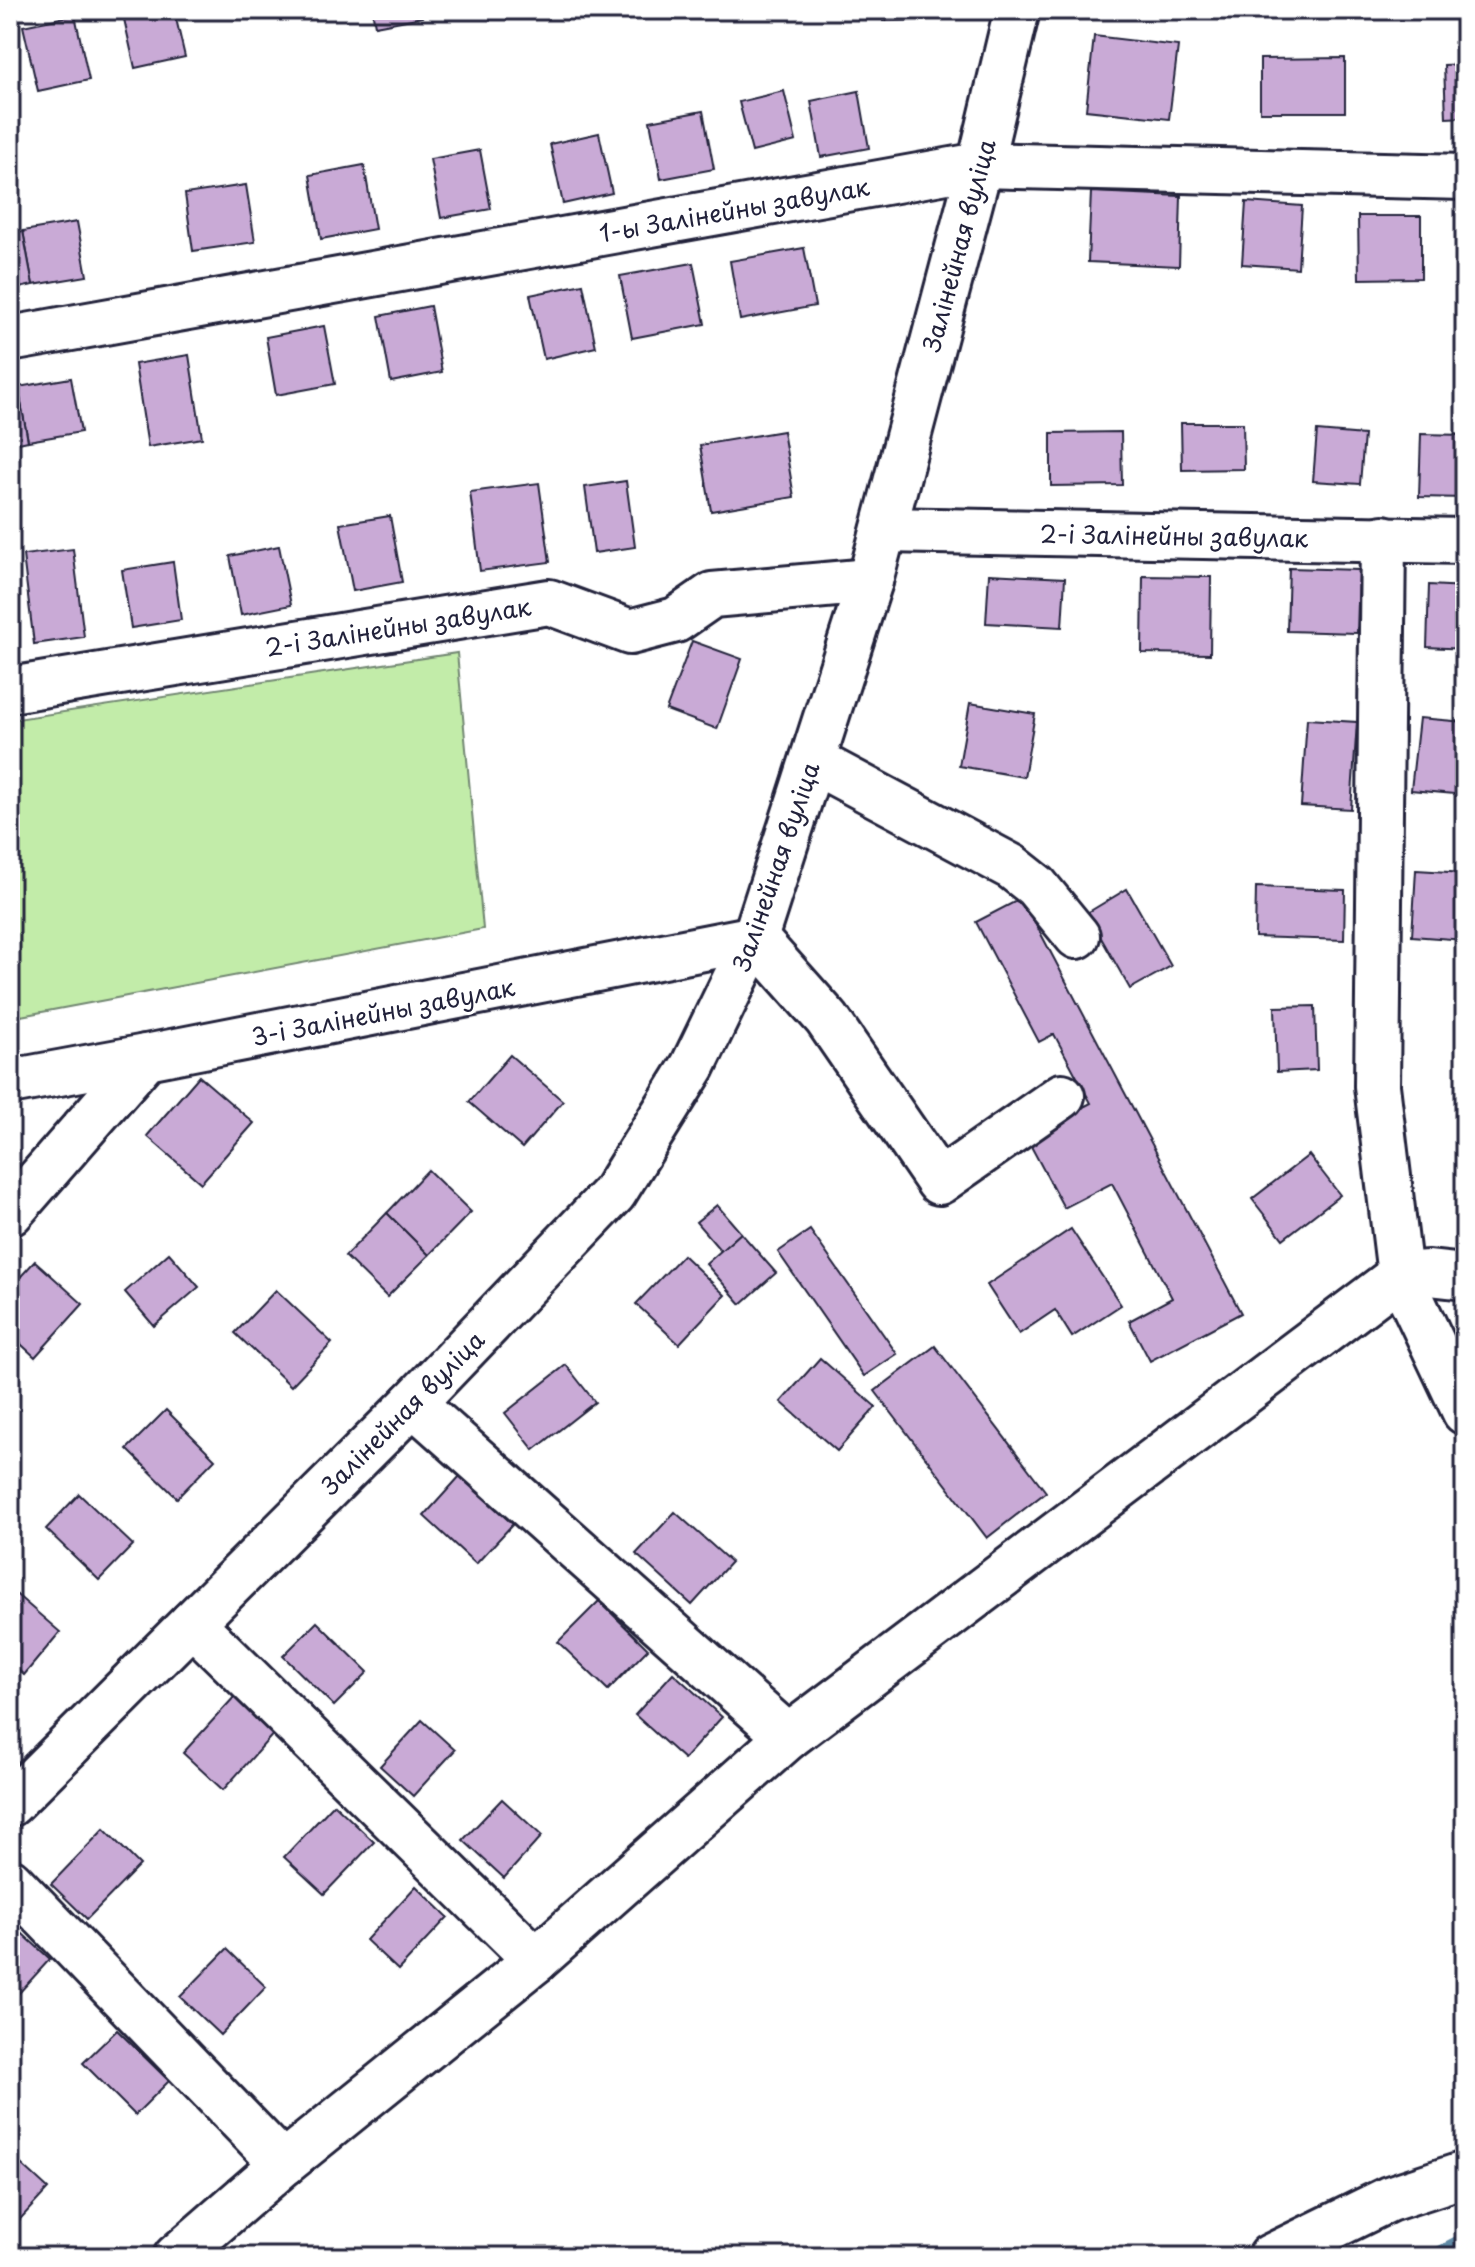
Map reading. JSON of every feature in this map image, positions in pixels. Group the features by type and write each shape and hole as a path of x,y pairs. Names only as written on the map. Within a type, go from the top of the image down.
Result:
{"street":[{"name":"Залінейная вуліца","path":"10,1804 413,1403 614,1193 693,1066 755,938 870,581 980,165 1017,10"},
{"name":"1-ы Залінейны завулак","path":"10,339 980,165 1465,177"},
{"name":"2-і Залінейны завулак","path":"884,530 1465,541"},
{"path":"1383,538 1377,1086 1400,1275 1465,1412"},
{"name":"2-і Залінейны завулак","path":"10,690 549,602 630,632 676,620 712,595 870,581"},
{"path":"813,761 1012,867 1036,886 1077,936"},
{"path":"755,938 827,1019 939,1182 1062,1096"},
{"name":"3-і Залінейны завулак","path":"10,1082 755,938"},
{"path":"10,1213 146,1057"},
{"path":"176,2257 283,2164 536,1960 788,1737 1400,1275 1429,1273 1465,1277"},
{"path":"413,1403 788,1737"},
{"path":"192,1623 536,1960"},
{"path":"10,1881 283,2164"},
{"path":"1270,2257 1389,2199 1465,2174"}],"green space":[{"path":"457,653 483,929 10,1018 10,720"}],"building":[{"path":"122,10 174,10 185,57 135,68"},
{"path":"372,10 421,10 422,17 375,26"},
{"path":"882,10 927,10 927,20 883,21"},
{"path":"75,15 89,80 38,91 23,26"},
{"path":"1094,36 1178,46 1169,119 1086,110"},
{"path":"1345,58 1345,112 1260,112 1260,59"},
{"path":"1465,64 1465,117 1446,118 1444,65"},
{"path":"784,91 796,141 752,152 739,102"},
{"path":"859,91 869,148 821,157 811,101"},
{"path":"703,111 714,169 661,179 650,121"},
{"path":"599,133 612,193 563,204 550,144"},
{"path":"480,150 491,209 441,218 430,159"},
{"path":"364,165 375,229 321,239 310,175"},
{"path":"246,185 255,242 193,251 185,194"},
{"path":"1091,192 1181,196 1179,266 1088,262"},
{"path":"1246,202 1302,206 1298,268 1242,264"},
{"path":"1358,216 1421,216 1421,278 1359,279"},
{"path":"77,222 87,276 33,285 23,231"},
{"path":"23,231 33,285 10,290 10,234"},
{"path":"804,248 815,306 740,320 730,261"},
{"path":"693,263 705,324 632,338 620,276"},
{"path":"583,284 596,347 544,359 530,295"},
{"path":"430,306 442,372 391,382 379,316"},
{"path":"324,326 335,384 276,395 266,337"},
{"path":"189,355 202,438 148,447 135,364"},
{"path":"71,378 81,432 28,441 18,387"},
{"path":"18,387 28,441 10,445 10,389"},
{"path":"1181,423 1243,423 1244,469 1182,470"},
{"path":"783,431 794,497 711,511 700,445"},
{"path":"1317,431 1364,435 1360,484 1313,481"},
{"path":"1121,432 1122,485 1051,486 1051,433"},
{"path":"1421,434 1465,435 1465,498 1419,497"},
{"path":"626,481 635,547 594,553 585,487"},
{"path":"539,483 550,562 480,571 470,492"},
{"path":"390,516 402,582 353,591 340,524"},
{"path":"279,546 291,605 241,615 230,556"},
{"path":"73,549 84,637 34,644 23,555"},
{"path":"173,562 181,620 131,628 122,570"},
{"path":"1289,568 1359,570 1357,633 1287,631"},
{"path":"989,574 1065,578 1062,627 986,623"},
{"path":"1143,576 1211,577 1210,654 1142,653"},
{"path":"1429,585 1465,587 1465,649 1427,647"},
{"path":"692,641 742,659 717,729 666,710"},
{"path":"970,703 1035,714 1024,777 959,766"},
{"path":"1419,718 1465,722 1465,795 1411,790"},
{"path":"1307,719 1357,722 1351,809 1301,806"},
{"path":"1416,870 1465,873 1465,940 1412,936"},
{"path":"1256,887 1345,890 1344,940 1255,937"},
{"path":"1127,889 1171,966 1130,989 1087,913"},
{"path":"1022,898 1241,1313 1150,1361 1129,1321 1172,1298 1112,1183 1064,1208 1026,1137 1091,1103 1054,1034 1039,1042 976,922"},
{"path":"1315,1006 1317,1070 1277,1072 1275,1007"},
{"path":"510,1055 563,1101 522,1148 469,1102"},
{"path":"199,1076 254,1123 201,1183 147,1136"},
{"path":"1309,1155 1340,1195 1283,1239 1252,1199"},
{"path":"428,1170 471,1212 429,1255 387,1213"},
{"path":"717,1205 741,1233 721,1251 696,1222"},
{"path":"387,1213 429,1255 387,1297 345,1256"},
{"path":"1071,1229 1121,1305 1072,1337 1055,1310 1019,1334 987,1285"},
{"path":"810,1230 897,1354 864,1376 778,1252"},
{"path":"741,1233 776,1273 741,1304 706,1264"},
{"path":"169,1253 199,1287 154,1326 125,1292"},
{"path":"683,1255 725,1295 679,1344 636,1304"},
{"path":"35,1261 83,1304 35,1357 10,1334 10,1288"},
{"path":"276,1290 332,1343 291,1386 235,1333"},
{"path":"935,1346 1046,1492 987,1538 875,1391"},
{"path":"820,1358 876,1407 837,1451 781,1402"},
{"path":"566,1365 595,1402 534,1450 505,1413"},
{"path":"166,1410 215,1459 177,1498 127,1449"},
{"path":"460,1476 513,1524 476,1564 424,1516"},
{"path":"79,1494 133,1545 99,1580 46,1529"},
{"path":"675,1512 731,1562 692,1605 636,1554"},
{"path":"10,1589 60,1632 24,1675 10,1663"},
{"path":"599,1601 648,1649 608,1690 558,1642"},
{"path":"317,1622 368,1672 334,1706 283,1656"},
{"path":"673,1673 722,1717 684,1759 635,1715"},
{"path":"236,1695 276,1731 223,1790 183,1753"},
{"path":"422,1720 455,1750 413,1796 380,1766"},
{"path":"502,1799 542,1836 504,1878 463,1840"},
{"path":"334,1804 374,1842 324,1894 284,1857"},
{"path":"104,1829 140,1865 87,1919 51,1884"},
{"path":"416,1886 448,1917 398,1970 366,1940"},
{"path":"12,1924 50,1959 10,2003 10,1926"},
{"path":"227,1949 266,1987 220,2035 180,1997"},
{"path":"117,2030 169,2081 135,2115 83,2063"},
{"path":"10,2154 48,2189 10,2230"}],"waterway":[{"path":"1430,2257 1465,2239"}]}
